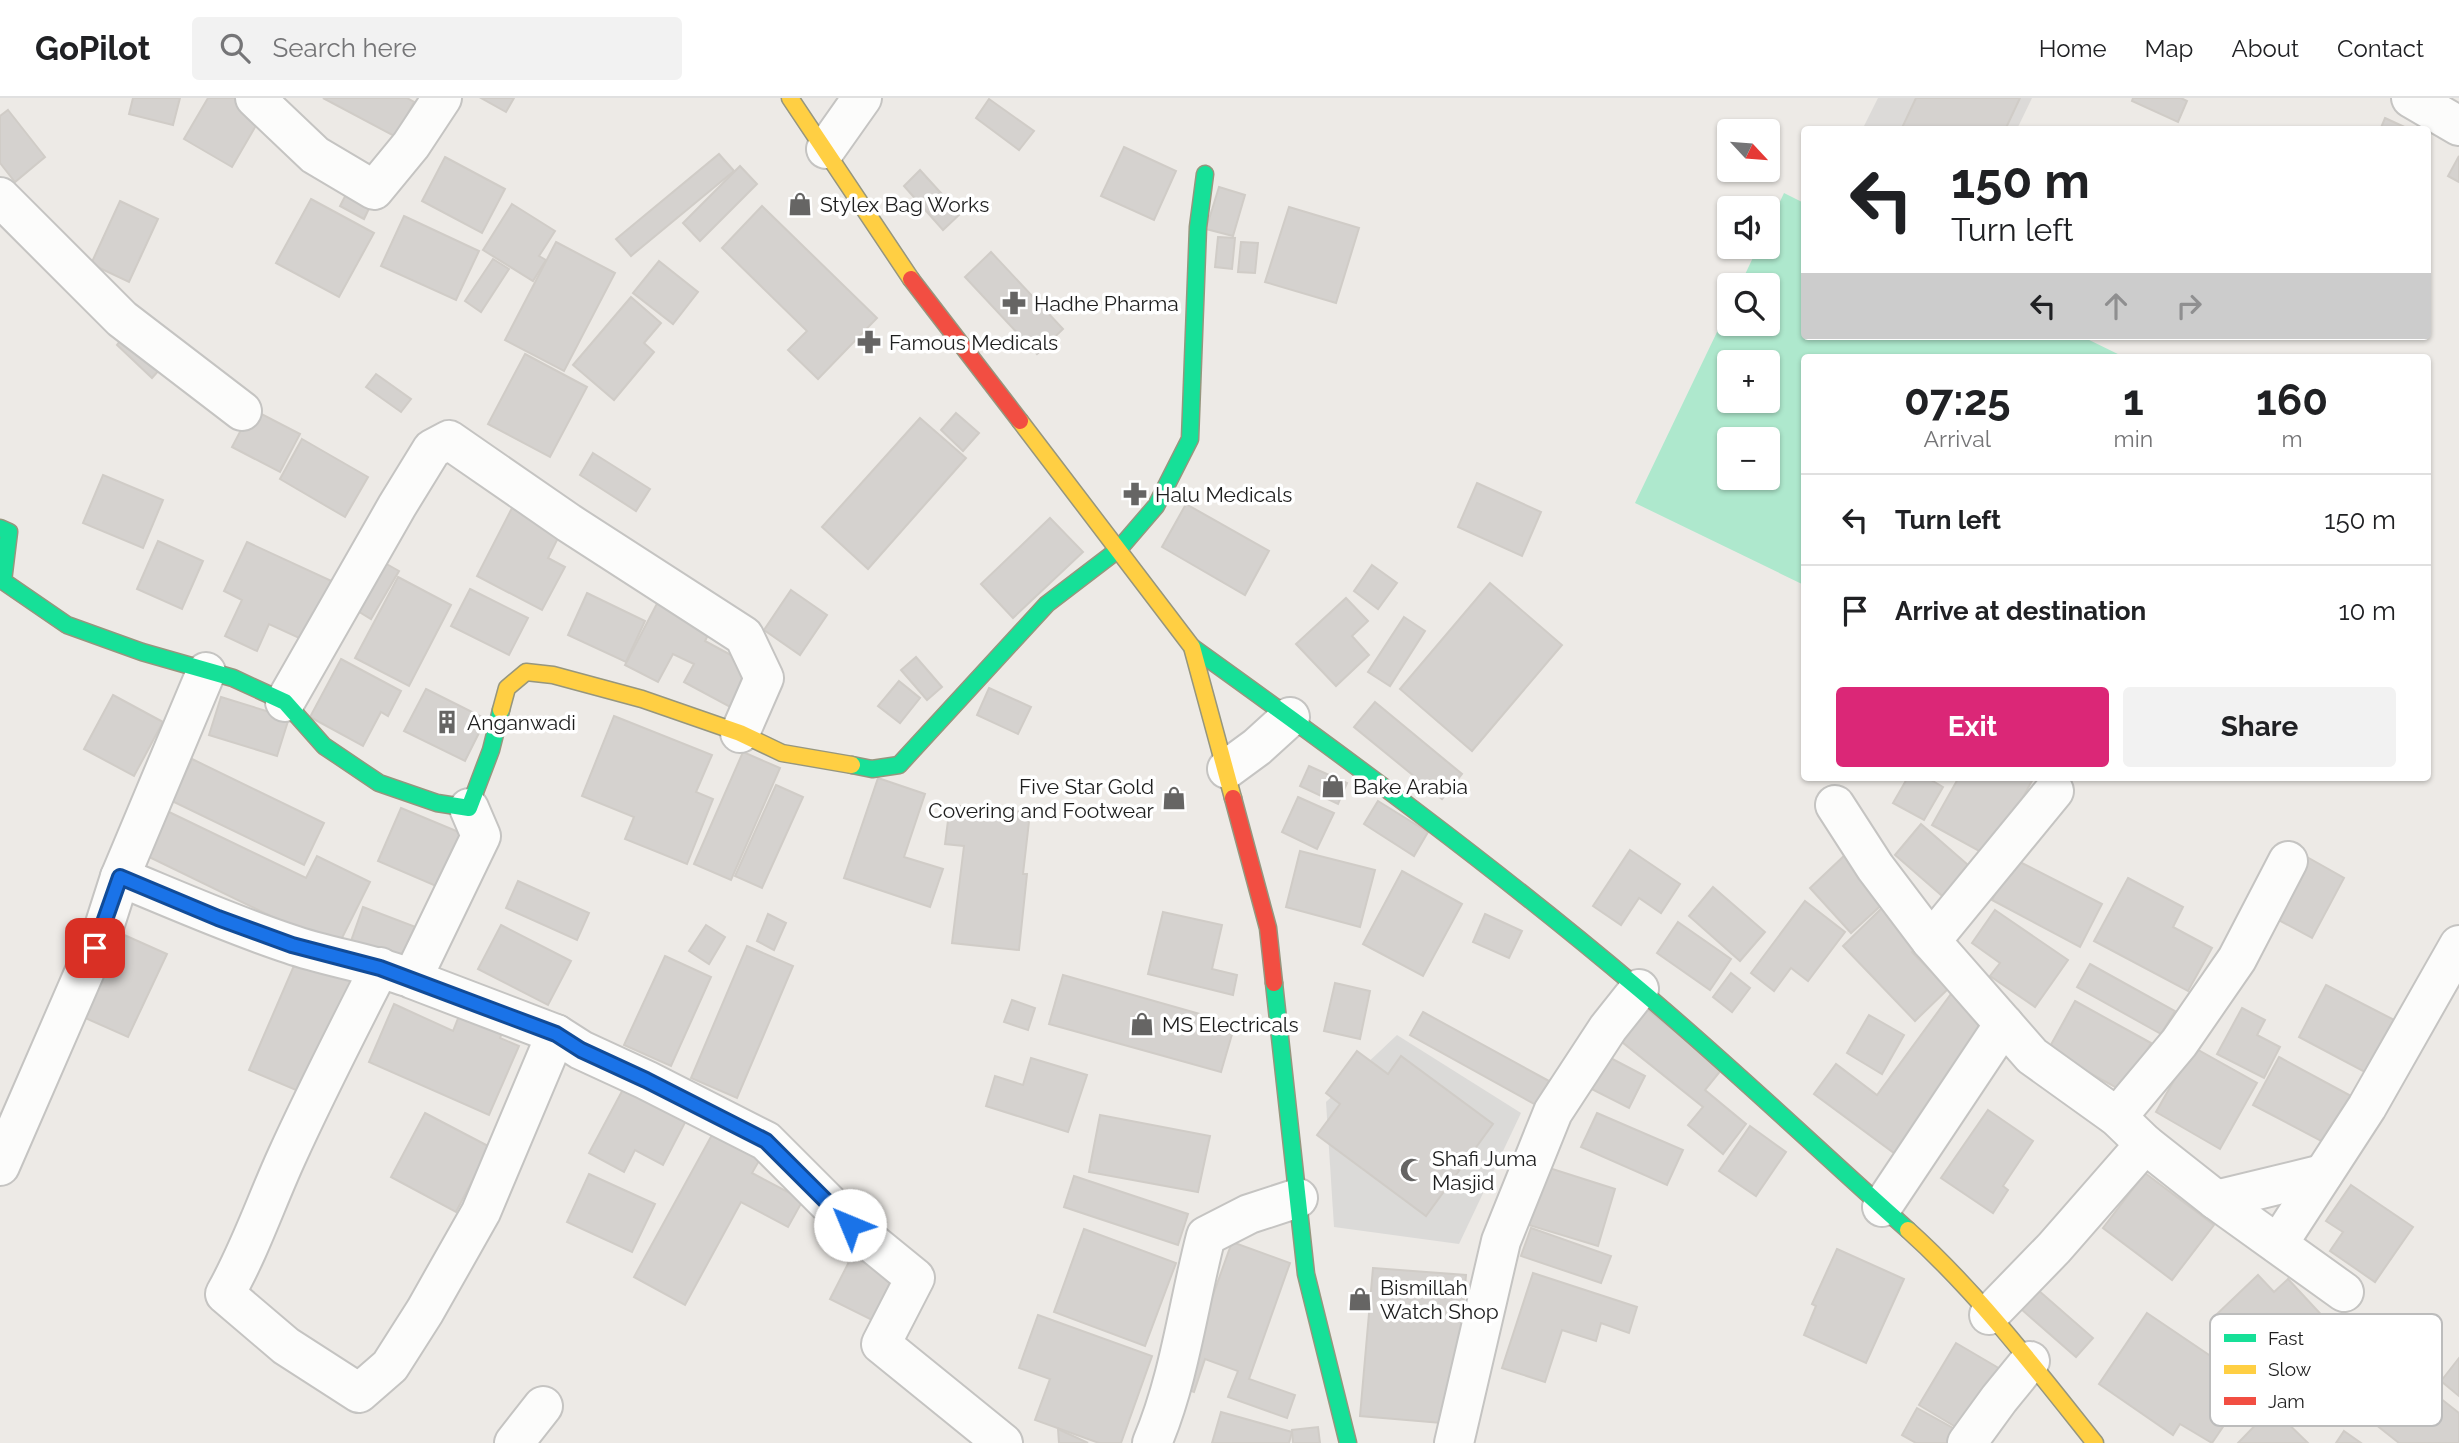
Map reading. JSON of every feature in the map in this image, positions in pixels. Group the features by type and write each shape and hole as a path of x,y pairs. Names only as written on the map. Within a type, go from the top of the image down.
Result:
{"street":[{"path":"255,98 315,155 374,190 411,145 442,98"},
{"path":"790,98 906,273 1192,647 1290,717 1484,865 1639,989 1938,1257 2030,1361 2095,1443"},
{"path":"826,149 862,98"},
{"path":"2411,98 2459,126"},
{"path":"556,1034 481,1212 425,1311 390,1366 359,1393 286,1346 225,1294 240,1268 286,1158 330,1064 396,974 481,836 469,808 491,750 507,688 526,672 553,675 642,699 740,733 782,753 872,769 899,765 1047,604 1119,549 1156,506 1190,439 1198,227 1205,174"},
{"path":"0,197 122,319 242,411"},
{"path":"285,702 432,449 449,440 569,523 744,636 764,678 740,733"},
{"path":"0,528 9,532 3,581 67,625 142,652 233,678 285,702 324,746 379,783 437,803 469,808"},
{"path":"1192,647 1268,928 1306,1274 1348,1443"},
{"path":"0,1166 104,926 120,877 206,672"},
{"path":"1227,769 1257,747 1290,717"},
{"path":"1931,941 2054,791"},
{"path":"1835,805 1875,867 1931,941 2032,1056 2117,1117 2145,1144 2216,1200 2344,1292"},
{"path":"2117,1117 2179,1043 2237,959 2288,861"},
{"path":"120,877 292,945 396,974 556,1034 581,1050 766,1141 850,1225 915,1278 881,1344 1003,1443"},
{"path":"2278,1244 2367,1107 2459,944"},
{"path":"1454,1443 1501,1241 1553,1112 1608,1028 1639,989"},
{"path":"1882,1207 2004,1024"},
{"path":"1989,1315 2054,1248 2145,1144"},
{"path":"2216,1200 2323,1174"},
{"path":"1152,1443 1182,1349 1193,1285 1206,1236 1249,1214 1298,1198"},
{"path":"1967,1443 2030,1361"},
{"path":"514,1443 543,1405"}],"shaded area":[{"path":"1878,98 2032,98 2018,126 1864,126"},
{"name":"Shafi Juma Masjid","path":"1397,1035 1521,1113 1459,1244 1334,1227 1326,1102"}],"green space":[{"path":"1784,193 1801,202 1801,340 2089,340 2118,354 1801,354 1801,584 1635,503 1717,332 1717,336 1780,336 1780,273 1746,273 1752,259 1780,259 1780,202"}],"building":[{"path":"133,98 180,98 173,125 129,114"},
{"path":"208,98 234,98 262,115 232,167 184,139"},
{"path":"323,98 407,98 414,102 396,137"},
{"path":"481,98 514,98 506,112"},
{"path":"1916,98 2020,98 2007,126 1903,126"},
{"path":"2133,98 2181,98 2187,101 2178,122 2132,101"},
{"path":"989,99 1034,131 1019,150 976,118"},
{"path":"8,110 45,157 15,182 0,163 0,116"},
{"path":"2385,118 2402,126 2382,126"},
{"path":"1124,147 1176,171 1154,220 1101,196"},
{"path":"719,154 734,171 631,256 616,239"},
{"path":"2459,156 2459,182 2448,176"},
{"path":"445,157 505,189 482,233 422,201"},
{"path":"740,166 757,184 700,241 683,223"},
{"path":"920,170 960,214 943,230 904,186"},
{"path":"352,183 375,196 364,219 340,206"},
{"path":"1219,187 1245,195 1233,236 1206,229"},
{"path":"311,199 374,233 339,297 276,263"},
{"path":"120,201 158,219 129,282 91,264"},
{"path":"512,204 555,231 539,256 546,260 533,281 483,250"},
{"path":"762,206 877,318 818,379 788,350 807,331 722,248"},
{"path":"1289,207 1359,228 1336,303 1265,282"},
{"path":"404,216 479,251 456,300 381,266"},
{"path":"1218,237 1235,238 1232,269 1215,267"},
{"path":"556,242 615,273 564,371 505,340"},
{"path":"1241,242 1258,243 1255,273 1238,272"},
{"name":"Hadhe Pharma","path":"991,252 1063,329 1037,354 965,277"},
{"path":"493,259 509,269 481,312 465,301"},
{"path":"659,261 698,292 673,324 633,293"},
{"path":"631,297 661,323 644,343 654,352 614,400 573,365"},
{"path":"125,335 160,369 152,378 117,345"},
{"path":"525,354 587,387 550,457 488,424"},
{"path":"376,374 411,399 401,412 366,387"},
{"path":"252,409 300,434 280,472 232,447"},
{"path":"956,413 979,433 963,451 941,430"},
{"path":"920,418 966,458 868,569 822,527"},
{"path":"302,439 368,477 345,517 280,479"},
{"path":"593,453 650,489 636,511 580,475"},
{"path":"103,475 163,500 143,548 83,523"},
{"path":"1477,483 1541,512 1522,556 1458,527"},
{"path":"1186,504 1269,551 1245,595 1162,547"},
{"path":"512,508 560,534 548,558 565,567 542,610 477,576"},
{"path":"1050,518 1083,552 1013,618 981,584"},
{"path":"158,541 203,561 182,609 137,589"},
{"path":"247,542 338,584 310,643 269,624 257,651 225,636 242,600 224,591"},
{"path":"383,562 399,571 371,619 356,610"},
{"path":"1372,565 1397,583 1378,609 1354,591"},
{"path":"398,577 451,605 409,686 355,658"},
{"path":"1490,583 1562,645 1472,751 1400,689"},
{"path":"470,589 528,618 509,655 451,626"},
{"path":"791,590 827,615 800,655 764,630"},
{"path":"663,592 716,619 705,641 753,667 732,708 684,682 694,664 673,654 658,682 625,665"},
{"path":"587,593 645,621 626,662 568,635"},
{"path":"1346,598 1368,621 1352,636 1369,655 1336,686 1296,644"},
{"path":"1404,617 1425,631 1390,686 1368,672"},
{"path":"916,657 942,687 927,700 901,670"},
{"path":"341,659 401,691 388,716 381,712 363,746 310,717"},
{"path":"899,681 920,698 900,723 878,706"},
{"path":"989,688 1031,707 1018,734 977,715"},
{"name":"Anganwadi","path":"426,689 486,719 465,761 404,731"},
{"path":"113,695 163,722 134,776 84,749"},
{"path":"221,697 289,718 277,756 209,735"},
{"path":"1375,702 1462,774 1442,799 1354,727"},
{"path":"614,716 712,755 696,792 713,799 687,864 625,839 634,817 582,796"},
{"path":"743,752 780,768 731,880 694,864"},
{"path":"192,759 324,823 304,865 172,801"},
{"path":"1309,766 1347,783 1338,804 1300,786"},
{"path":"878,778 925,794 904,857 943,869 930,907 844,878"},
{"path":"1906,781 1933,781 1943,787 1924,820 1893,803"},
{"path":"1957,781 2032,781 1990,857 1932,825"},
{"path":"776,785 803,797 762,888 735,876"},
{"path":"1298,797 1334,813 1317,849 1282,832"},
{"path":"1378,801 1428,832 1414,856 1364,824"},
{"path":"950,805 1030,813 1019,950 952,943 964,846 945,844"},
{"path":"401,808 466,835 443,889 378,861"},
{"path":"167,811 306,878 317,856 370,882 337,948 145,855"},
{"path":"1921,824 1975,871 1948,901 1895,855"},
{"path":"1630,850 1680,884 1661,913 1639,898 1621,925 1593,906"},
{"path":"1300,851 1375,870 1360,927 1286,907"},
{"path":"1846,854 1887,900 1851,933 1810,888"},
{"path":"2307,857 2344,878 2312,938 2275,918"},
{"path":"2014,859 2102,904 2080,947 1992,900"},
{"path":"1402,871 1462,904 1423,976 1363,944"},
{"path":"2128,878 2183,907 2173,927 2212,948 2188,991 2094,941"},
{"path":"518,881 589,913 577,940 506,908"},
{"path":"1713,887 1765,932 1740,961 1689,916"},
{"path":"1805,901 1845,932 1808,981 1791,968 1774,991 1751,973"},
{"path":"1887,903 1924,941 1912,952 1948,989 1915,1021 1843,946"},
{"path":"363,907 421,929 408,966 350,944"},
{"path":"1995,910 2068,960 2035,1007 1990,976 2000,963 1972,943"},
{"path":"1163,912 1222,925 1212,969 1237,975 1233,995 1148,974"},
{"path":"768,914 786,923 774,950 757,941"},
{"path":"1485,914 1522,931 1509,958 1473,942"},
{"path":"1678,922 1731,959 1710,990 1657,953"},
{"path":"501,925 571,961 548,1005 478,969"},
{"path":"706,925 725,937 709,964 689,951"},
{"path":"122,934 167,954 128,1037 83,1017"},
{"path":"747,946 793,966 737,1098 691,1078"},
{"path":"299,954 353,978 303,1093 249,1070"},
{"path":"665,956 711,977 671,1066 624,1045"},
{"path":"2090,964 2175,1011 2161,1034 2077,987"},
{"path":"1731,973 1750,988 1732,1012 1713,997"},
{"name":"MS Electricals","path":"1063,975 1235,1024 1221,1072 1049,1024"},
{"path":"1335,983 1370,991 1360,1039 1324,1031"},
{"path":"2326,985 2406,1026 2378,1079 2299,1037"},
{"path":"1951,994 1995,1025 1898,1156 1814,1094 1836,1064 1877,1095"},
{"path":"1012,1000 1035,1008 1028,1030 1004,1022"},
{"path":"2075,1001 2151,1043 2124,1092 2048,1050"},
{"path":"1638,1002 1722,1069 1705,1090 1746,1124 1723,1154 1688,1125 1703,1107 1612,1034"},
{"path":"394,1004 453,1031 463,1006 505,1025 500,1038 519,1046 489,1115 369,1062"},
{"path":"2242,1008 2265,1020 2257,1035 2280,1047 2264,1078 2217,1054"},
{"path":"1423,1012 1549,1081 1536,1105 1410,1035"},
{"path":"1869,1015 1904,1035 1882,1074 1847,1053"},
{"path":"1578,1041 1645,1076 1629,1108 1562,1074"},
{"path":"2193,1047 2257,1083 2220,1149 2156,1112"},
{"name":"Shafi Juma Masjid","path":"1357,1051 1388,1074 1401,1056 1493,1124 1426,1216 1317,1135 1340,1104 1326,1093"},
{"path":"2279,1057 2351,1096 2325,1143 2253,1105"},
{"path":"1031,1058 1087,1075 1068,1132 986,1106 995,1076 1023,1085"},
{"path":"629,1078 691,1111 663,1165 635,1150 624,1172 589,1153"},
{"path":"1988,1110 2033,1141 2003,1186 2008,1190 1993,1213 1941,1178"},
{"path":"425,1113 490,1147 456,1212 391,1177"},
{"path":"1597,1113 1683,1150 1667,1185 1581,1147"},
{"path":"1100,1115 1210,1136 1198,1192 1089,1172"},
{"path":"1750,1126 1786,1152 1756,1196 1719,1171"},
{"path":"713,1133 760,1159 752,1173 803,1200 788,1227 741,1202 685,1305 634,1277"},
{"path":"1524,1160 1615,1189 1598,1246 1506,1218"},
{"path":"2145,1173 2214,1225 2172,1280 2103,1228"},
{"path":"589,1174 655,1204 632,1252 567,1222"},
{"path":"1074,1176 1188,1214 1178,1245 1064,1207"},
{"path":"2351,1185 2413,1227 2375,1282 2330,1251 2343,1232 2326,1221"},
{"path":"1531,1228 1611,1256 1601,1283 1521,1256"},
{"path":"1084,1229 1176,1263 1145,1346 1054,1312"},
{"path":"1232,1242 1290,1263 1249,1379 1295,1395 1287,1418 1228,1397 1238,1371 1205,1359 1194,1392 1180,1387"},
{"path":"1837,1249 1904,1279 1866,1363 1804,1335 1816,1306 1812,1304"},
{"path":"852,1256 893,1277 872,1320 830,1299"},
{"path":"1373,1268 1466,1275 1453,1424 1360,1416"},
{"path":"1533,1273 1637,1307 1629,1333 1601,1323 1596,1341 1562,1330 1545,1382 1502,1368"},
{"path":"2258,1275 2274,1292 2288,1279 2321,1314 2217,1314"},
{"path":"2038,1290 2093,1338 2076,1357 2021,1309"},
{"path":"2147,1313 2210,1356 2210,1426 2224,1426 2212,1443 2180,1424 2173,1435 2099,1384"},
{"path":"1038,1315 1152,1356 1121,1443 1099,1443 1035,1420 1050,1379 1019,1368"},
{"path":"1956,1343 2002,1370 1964,1432 1919,1405"},
{"path":"2459,1358 2459,1396 2442,1380"},
{"path":"2442,1400 2459,1413 2459,1443 2399,1443 2378,1426 2442,1426"},
{"path":"1917,1408 1960,1432 1954,1443 1916,1443 1902,1435"},
{"path":"1221,1412 1292,1432 1289,1443 1212,1443"},
{"path":"2255,1426 2291,1426 2308,1443 2238,1443"},
{"path":"1318,1427 1320,1443 1293,1443 1292,1430"},
{"path":"1058,1429 1088,1443 1059,1443"},
{"path":"2344,1431 2361,1443 2336,1443"}],"traffic: fast":[{"path":"852,765 872,769 899,765 1047,604 1119,549 1156,506 1190,439 1198,227 1205,174"},
{"path":"0,528 9,532 3,581 67,625 142,652 233,678 285,702 324,746 379,783 437,803 469,808 491,750 501,710"},
{"path":"1192,647 1419,814 1585,944 1707,1048 1908,1230"},
{"path":"1274,983 1306,1274 1348,1443"}],"traffic: slow":[{"path":"790,98 911,279"},
{"path":"1020,421 1192,647 1233,798"},
{"path":"501,710 507,688 526,672 553,675 642,699 740,733 782,753 852,765"},
{"path":"1908,1230 1982,1306 2095,1443"}],"traffic: jam":[{"path":"911,279 1020,421"},
{"path":"1233,798 1268,928 1274,983"}],"place":[{"name":"Stylex Bag Works","path":"800,204"},
{"name":"Hadhe Pharma","path":"1014,303"},
{"name":"Famous Medicals","path":"869,342"},
{"name":"Halu Medicals","path":"1135,494"},
{"name":"Anganwadi","path":"447,722"},
{"name":"Bake Arabia","path":"1333,786"},
{"name":"Five Star Gold Covering and Footwear","path":"1174,798"},
{"name":"MS Electricals","path":"1142,1024"},
{"name":"Shafi Juma Masjid","path":"1412,1170"},
{"name":"Bismillah Watch Shop","path":"1360,1299"}],"route":[{"path":"95,948 120,877 292,945 380,968 556,1034 581,1050 766,1141 850,1225"}]}
